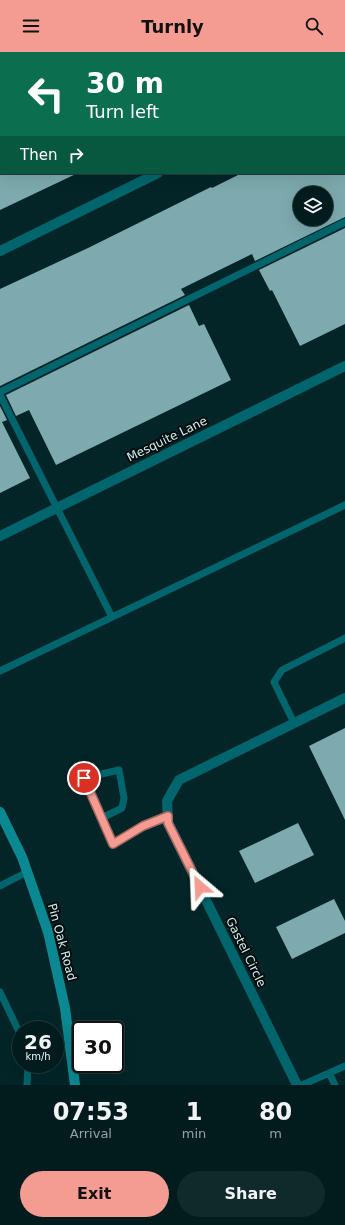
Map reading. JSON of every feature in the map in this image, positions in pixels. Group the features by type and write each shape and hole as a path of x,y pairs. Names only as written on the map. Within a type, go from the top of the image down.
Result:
{"street":[{"path":"0,250 156,174"},
{"name":"Mesquite Lane","path":"0,536 345,366"},
{"name":"Gastel Circle","path":"297,1085 168,823 167,801 179,780 345,698"},
{"name":"Pin Oak Road","path":"0,812 22,857 48,932 65,1008 75,1085"}],"lane":[{"path":"112,617 0,394 345,222"},
{"path":"0,671 345,505"},
{"path":"294,723 274,682 282,670 345,638"},
{"path":"102,818 122,808 124,798 119,770 84,778 113,844 143,826 168,816"},
{"path":"0,886 27,872"},
{"path":"0,992 14,1021"},
{"path":"302,1085 345,1066"},
{"path":"27,1085 28,1073"},
{"path":"329,1073 335,1085"}],"building":[{"path":"0,174 76,174 0,210"},
{"path":"240,174 345,174 345,217 333,223 333,186 293,186 293,226 327,226 255,261 252,254 181,289 185,295 0,386 0,289"},
{"path":"345,228 345,324 300,346 272,290 270,291 259,270"},
{"path":"189,305 199,326 204,324 231,380 56,465 29,410 16,416 6,395"},
{"path":"0,406 7,420 2,422 30,478 0,493"},
{"path":"345,728 345,820 309,746"},
{"path":"298,823 314,855 255,883 239,851"},
{"path":"334,899 345,921 345,933 292,959 276,927"}],"route":[{"path":"84,778 113,844 143,826 168,816 168,823 200,887"}]}
